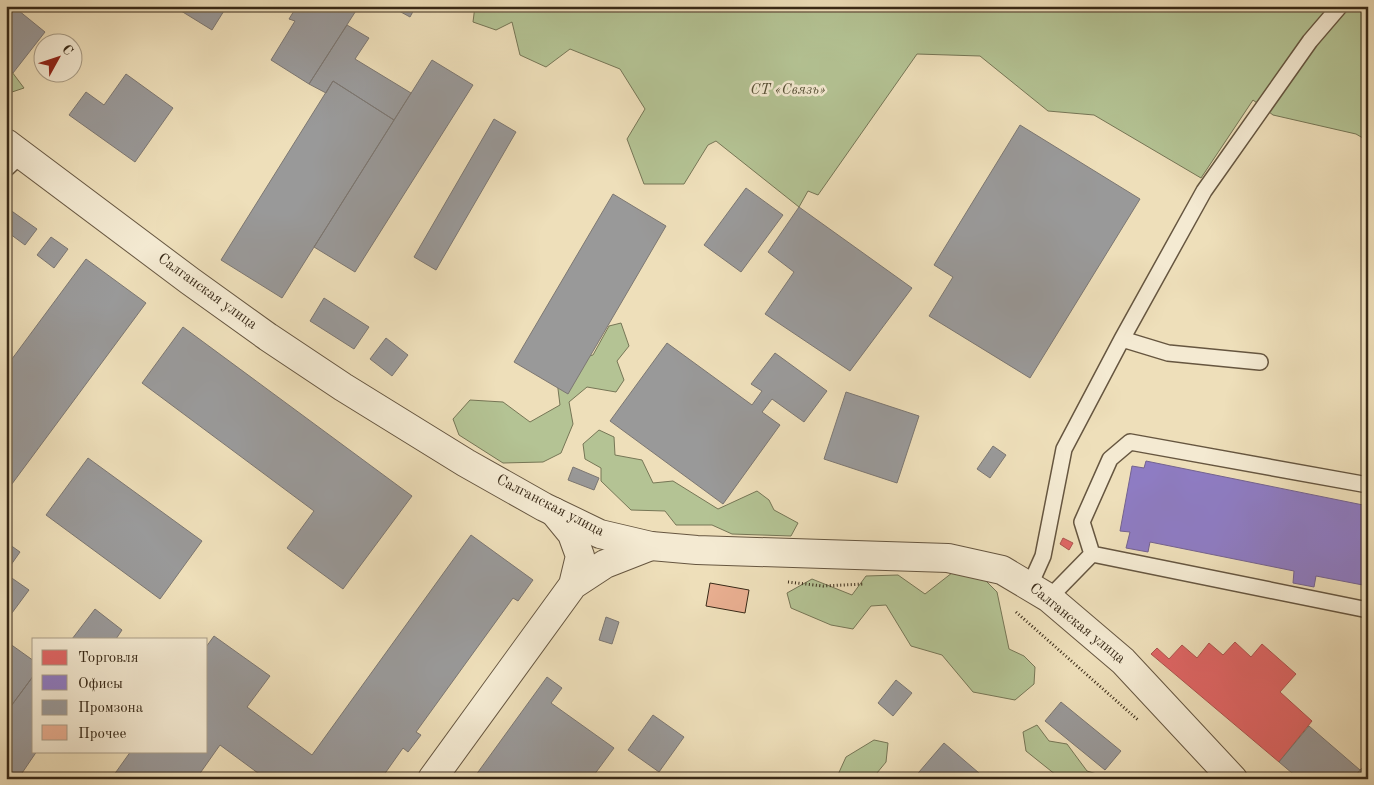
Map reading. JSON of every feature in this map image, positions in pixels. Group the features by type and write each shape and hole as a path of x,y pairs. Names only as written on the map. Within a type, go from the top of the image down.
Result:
{"street":[{"name":"Салганская улица","path":"11,155 290,352 392,419 554,512 600,534 651,546 697,550 948,558 1002,570 1040,591 1123,661 1233,779"},
{"path":"554,512 572,534 580,556 573,585"},
{"path":"432,779 573,585 604,564 651,546"}],"lane":[{"path":"1040,591 1044,556 1064,449 1204,191 1310,41 1340,6"},
{"path":"1122,339 1168,353 1260,362"},
{"path":"1092,554 1082,522 1110,459 1130,442 1368,485"},
{"path":"1040,591 1092,554 1368,610"}],"path":[{"path":"785,582 823,586 873,584"},
{"path":"1011,608 1143,725"}],"green space":[{"name":"СТ «Связь»","path":"475,6 1368,6 1368,141 1356,134 1273,115 1253,100 1201,178 1094,115 1048,111 980,56 917,54 818,195 808,191 799,207 716,141 708,145 684,184 644,184 627,139 645,109 620,69 570,49 546,67 520,55 512,22 496,30 473,22"},
{"path":"6,64 24,88 6,94"},
{"path":"621,323 629,346 617,361 624,380 616,392 587,387 569,402 573,424 561,453 543,462 503,463 459,435 453,419 470,400 503,402 530,422 560,405 557,381 568,361 593,355 609,326"},
{"path":"599,430 614,437 615,455 642,460 653,483 673,481 718,509 757,491 769,500 774,510 798,523 791,536 732,534 712,525 676,525 665,511 631,510 601,481 601,468 585,459 583,444"},
{"path":"957,569 975,570 997,592 1009,649 1024,656 1035,667 1034,684 1015,700 973,692 942,655 911,646 886,605 871,606 853,629 831,625 791,608 787,593 812,579 852,595 866,576 898,575 925,594"},
{"path":"1037,725 1049,741 1067,744 1087,771 1113,779 1061,779 1026,751 1023,732"},
{"path":"874,740 888,743 886,762 872,779 836,779 846,757"}],"building: Торговля":[{"path":"1063,538 1073,543 1069,550 1060,544"},
{"path":"1235,642 1251,657 1262,644 1296,674 1280,692 1312,721 1279,762 1151,654 1157,648 1169,659 1182,645 1197,658 1209,643 1223,655"}],"building: Офисы":[{"path":"1146,461 1368,506 1368,586 1316,576 1314,587 1293,583 1294,571 1150,542 1148,552 1126,548 1130,532 1120,531 1132,466 1144,468"}],"building: Промзона":[{"path":"6,6 13,6 45,32 32,32 32,49 13,73 6,68"},
{"path":"173,6 227,6 212,30"},
{"path":"297,6 359,6 309,84 271,60 295,21 289,19"},
{"path":"390,6 416,6 410,17"},
{"path":"347,25 369,38 355,59 411,93 394,120 333,81 326,93 309,84"},
{"path":"432,60 473,85 355,272 314,247"},
{"path":"126,74 173,108 135,162 69,115 86,92 104,105"},
{"path":"333,81 394,120 282,298 221,260"},
{"path":"494,119 516,132 436,270 414,257"},
{"path":"1020,125 1140,199 1030,378 929,316 953,277 934,265"},
{"path":"746,188 783,215 741,272 704,245"},
{"path":"613,194 666,226 568,394 514,362"},
{"path":"6,207 37,229 25,245 6,231"},
{"path":"799,207 912,288 850,371 765,314 794,272 768,252"},
{"path":"51,237 68,249 54,268 37,255"},
{"path":"86,259 146,303 6,492 6,367"},
{"path":"324,298 369,327 354,349 310,321"},
{"path":"183,327 412,496 343,589 287,548 314,511 142,383"},
{"path":"386,338 408,355 392,376 370,359"},
{"path":"667,343 752,405 762,391 751,384 775,353 827,391 804,422 772,399 762,412 780,425 723,504 610,421"},
{"path":"846,392 919,416 897,483 824,459"},
{"path":"993,446 1006,455 990,478 977,469"},
{"path":"88,458 202,541 160,599 46,515"},
{"path":"573,467 599,478 594,490 568,480"},
{"path":"471,535 533,580 518,601 513,598 416,732 421,735 408,752 403,748 381,779 266,779 220,745 196,779 111,779 130,752 208,752 208,644 214,636 270,676 247,707 312,755"},
{"path":"6,542 20,552 6,572"},
{"path":"6,574 29,590 6,621"},
{"path":"95,609 122,630 117,638 73,638"},
{"path":"606,617 619,622 612,644 599,640"},
{"path":"6,641 32,660 32,678 11,706 6,702"},
{"path":"547,677 562,688 551,703 614,748 591,779 473,779"},
{"path":"32,678 32,752 36,752 18,779 6,779 6,713"},
{"path":"896,680 912,693 893,716 878,703"},
{"path":"1061,702 1121,751 1105,770 1045,721"},
{"path":"653,715 684,737 659,772 628,750"},
{"path":"1309,726 1360,770 1353,779 1299,779 1279,762"},
{"path":"944,743 986,779 913,779"},
{"path":"1368,762 1368,779 1353,779 1360,770"}],"building: Прочее":[{"path":"710,583 749,590 745,613 706,606"}]}
